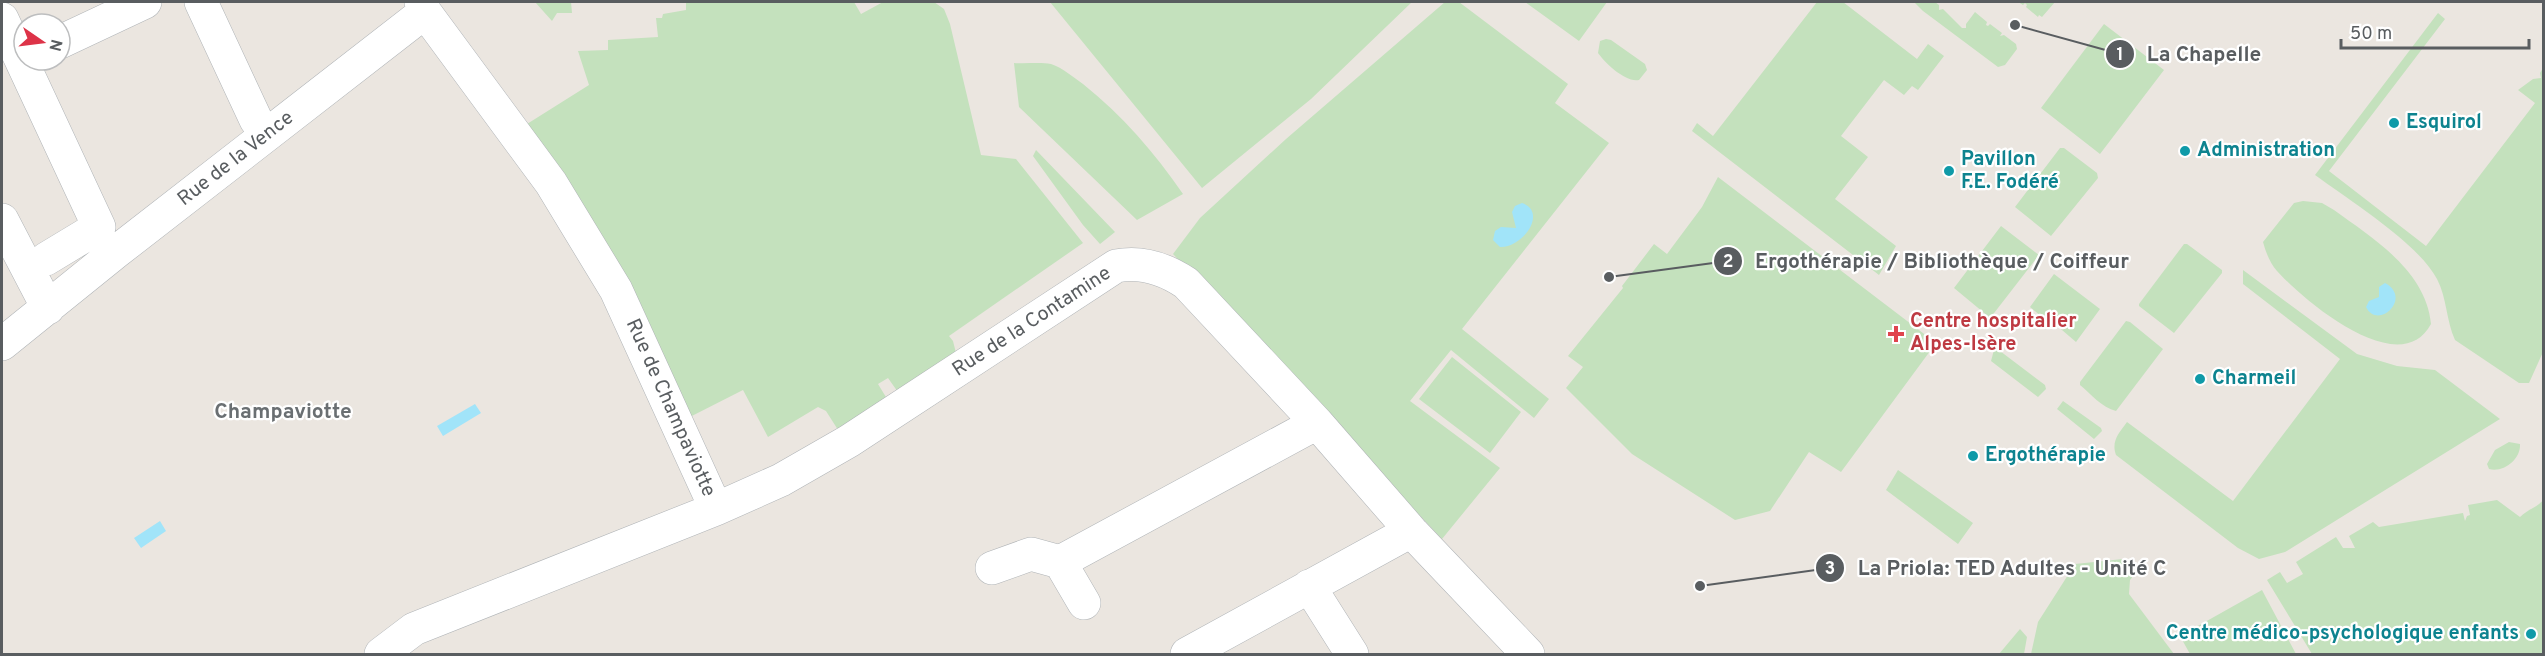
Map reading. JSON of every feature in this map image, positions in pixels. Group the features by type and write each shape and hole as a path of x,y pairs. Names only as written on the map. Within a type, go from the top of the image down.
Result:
{"street":[{"path":"72,36 145,2"},
{"path":"201,2 256,120"},
{"name":"Rue de la Vence","path":"2,344 423,7"},
{"name":"Rue de Champaviotte","path":"381,654 414,629 716,509 616,290 551,183 423,7"},
{"path":"2,19 12,39"},
{"path":"28,72 99,227 46,259"},
{"path":"2,220 48,308"},
{"name":"Rue de la Contamine","path":"716,509 781,480 849,441 1116,266 1131,263 1168,271 1186,283 1317,423 1411,531 1528,654"},
{"path":"992,568 1031,554 1060,562 1317,423"},
{"path":"1205,650 1309,586 1411,531"},
{"path":"1060,562 1084,603"},
{"path":"1309,586 1352,654"}],"green space":[{"path":"535,2 571,2 572,13 557,13 552,21"},
{"path":"686,2 854,2 861,14 883,2 934,2 944,9 950,24 981,155 1016,159 1083,243 949,336 953,341 957,357 900,395 888,378 878,384 889,402 840,433 826,411 818,407 768,437 743,390 680,422 527,124 589,85 578,51 608,50 608,40 658,37 656,18 662,18 663,14 686,10"},
{"path":"1050,2 1412,2 1311,99 1202,188"},
{"path":"1445,2 1459,2 1568,84 1555,103 1609,143 1462,329 1549,399 1534,418 1451,350 1410,401 1500,468 1442,539 1173,254 1200,218 1286,139"},
{"path":"1525,2 1607,2 1579,41"},
{"path":"1817,2 1843,2 1917,59 1928,44 1944,56 1918,90 1912,86 1904,95 1884,80 1841,136 1868,157 1835,199 1896,246 1879,275 1692,131 1697,123 1713,136"},
{"path":"1914,2 1935,2 1939,5 1939,10 1943,9 1962,28 1966,28 1966,24 1975,12 1987,22 1986,25 1990,24 2002,33 2000,36 2004,35 2016,44 2017,49 2005,65 1998,67"},
{"path":"2018,2 2055,2 2042,17 2039,15 2038,17 2026,7 2025,3 2023,5"},
{"path":"2438,13 2445,19 2329,171 2426,246 2535,103 2518,90 2533,79 2541,78 2540,73 2543,68 2543,352 2529,383 2519,383 2455,340 2440,286 2428,265 2382,223 2315,175"},
{"path":"2104,24 2164,70 2100,154 2041,108"},
{"path":"1611,40 1645,64 1647,70 1639,80 1622,75 1601,57 1598,53 1600,41"},
{"path":"1014,63 1051,64 1064,70 1083,84 1137,135 1183,194 1137,220 1019,107"},
{"path":"2060,148 2064,148 2097,173 2098,178 2051,236 2015,207"},
{"path":"1036,150 1115,232 1100,244 1083,225 1033,156"},
{"path":"1718,177 1936,343 1841,472 1809,452 1770,511 1735,520 1632,454 1566,388 1583,367 1568,356 1623,288 1622,286 1654,244 1667,254 1702,207"},
{"path":"2303,201 2322,203 2334,210 2381,245 2409,272 2427,305 2431,324 2417,340 2398,344 2376,341 2352,330 2308,300 2272,265 2263,242 2294,203"},
{"path":"2001,226 2039,255 1989,317 1954,288"},
{"path":"2184,244 2222,270 2222,273 2174,333 2139,304"},
{"path":"2243,270 2357,354 2397,366 2435,370 2500,419 2285,552 2259,559 2238,548 2116,455 2114,445 2127,422 2233,501 2340,359 2243,284"},
{"path":"2054,274 2100,309 2076,342 2048,318 2046,320 2030,307"},
{"path":"2126,321 2163,349 2116,411 2096,400 2080,385 2080,382"},
{"path":"1994,350 2000,351 2045,385 2046,389 2038,397 1991,361"},
{"path":"1452,357 1521,412 1490,453 1419,399"},
{"path":"2063,401 2102,431 2094,439 2057,409"},
{"path":"2509,442 2520,444 2515,460 2506,467 2489,469 2487,464 2495,450"},
{"path":"1898,470 1973,523 1958,544 1886,490"},
{"path":"2497,500 2520,517 2543,500 2543,654 2312,654 2267,580 2280,572 2287,583 2303,574 2296,562 2336,537 2343,548 2355,548 2349,536 2373,522 2379,527 2463,513 2465,521 2470,515 2468,505"},
{"path":"2123,559 2138,570 2130,580 2129,594 2174,654 2031,654 2038,622 2075,564"},
{"path":"2262,590 2296,654 2190,654 2180,636"},
{"path":"2020,629 2027,637 2024,654 1999,654"}],"water":[{"path":"1522,203 1533,214 1533,221 1529,229 1517,242 1500,247 1493,240 1495,231 1501,227 1516,228 1512,212 1515,206"},
{"path":"2385,283 2393,289 2396,296 2394,304 2385,314 2371,313 2366,307 2369,301 2379,297 2379,287"},
{"path":"475,404 481,413 443,436 437,426"},
{"path":"160,521 166,531 141,548 134,538"}],"place":[{"name":"La Chapelle","path":"2015,25"},
{"name":"Esquirol","path":"2394,123"},
{"name":"Administration","path":"2185,151"},
{"name":"Pavillon F.E. Fodéré","path":"1949,171"},
{"name":"Ergothérapie / Bibliothèque / Coiffeur","path":"1609,277"},
{"name":"Centre hospitalier Alpes-Isère","path":"1896,334"},
{"name":"Charmeil","path":"2200,379"},
{"name":"Ergothérapie","path":"1973,456"},
{"name":"La Priola: TED Adultes - Unité C","path":"1700,586"},
{"name":"Centre médico-psychologique enfants","path":"2531,634"}],"district":[{"name":"Champaviotte","path":"283,412"}]}
